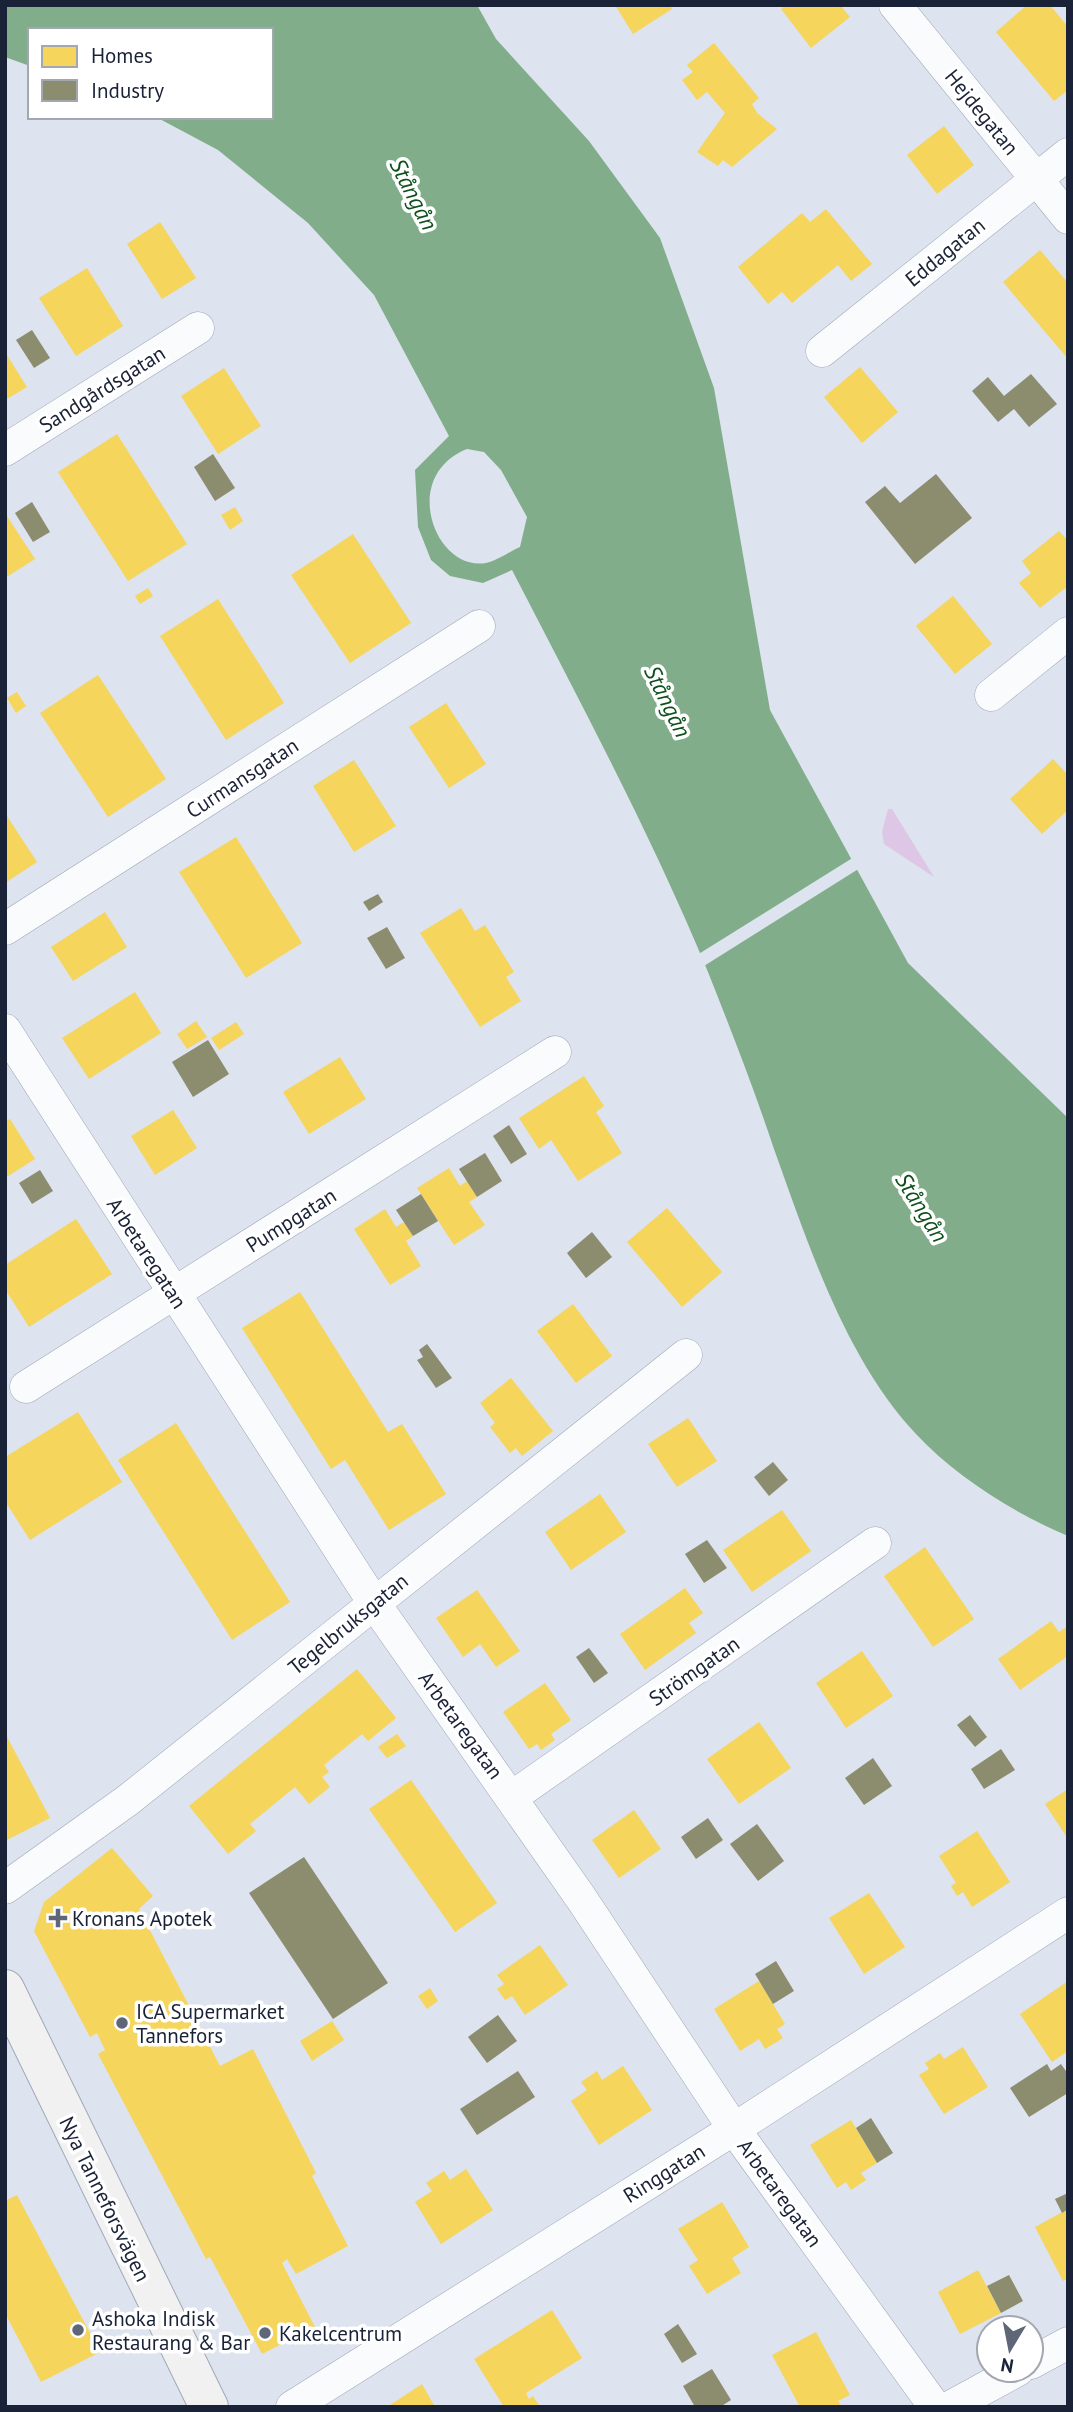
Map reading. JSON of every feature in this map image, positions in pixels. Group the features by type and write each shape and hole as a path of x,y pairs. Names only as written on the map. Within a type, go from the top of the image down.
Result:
{"main road":[{"name":"Nya Tanneforsvägen","path":"5,1989 209,2407"}],"street":[{"name":"Hejdegatan","path":"895,5 1068,218"},
{"name":"Eddagatan","path":"822,351 1068,154"},
{"name":"Sandgårdsgatan","path":"5,450 198,328"},
{"name":"Curmansgatan","path":"5,929 479,626"},
{"path":"991,695 1068,633"},
{"name":"Arbetaregatan","path":"5,1030 374,1603 512,1797 734,2129 935,2407"},
{"name":"Pumpgatan","path":"26,1387 555,1052"},
{"name":"Tegelbruksgatan","path":"5,1888 128,1800 686,1355"},
{"name":"Strömgatan","path":"512,1797 875,1543"},
{"name":"Ringgatan","path":"292,2407 734,2129 1068,1913"},
{"path":"1045,2355 1068,2343"},
{"path":"950,2407 992,2384"}],"shaded area":[{"path":"888,809 892,809 934,877 884,844 882,832"}],"water":[{"name":"Stångån","path":"5,5 477,5 496,39 589,141 660,238 714,388 770,710 908,963 1068,1118 1068,1536 1007,1505 967,1479 932,1450 891,1404 849,1336 801,1224 742,1060 686,921 614,769 512,570 483,583 450,576 431,560 418,527 415,470 449,436 374,295 308,223 218,150 160,119 273,119 273,28 28,28 28,65 5,57","holes":["467,449 484,452 501,470 527,517 520,547 486,563 468,562 452,553 440,538 432,520 430,499 434,479 446,462"]}],"pier":[{"path":"854,857 860,868 704,966 697,955"}],"building: Homes":[{"path":"615,5 670,5 672,9 633,34"},
{"path":"786,5 840,5 850,17 811,48 781,9"},
{"path":"1027,5 1050,5 1068,27 1068,90 1054,101 996,32"},
{"path":"714,43 759,98 752,104 757,113 777,129 732,167 723,160 718,166 697,152 725,113 707,92 697,100 682,80 693,72 687,65"},
{"path":"944,126 974,165 937,194 907,155"},
{"path":"826,209 872,264 851,281 838,265 792,303 782,292 768,304 738,267 802,213 810,222"},
{"path":"160,222 196,278 162,299 127,244"},
{"path":"1040,250 1068,283 1068,359 1003,282"},
{"path":"87,268 123,326 76,356 39,298"},
{"path":"5,352 27,387 5,400"},
{"path":"860,367 898,412 862,443 824,397"},
{"path":"224,368 261,426 218,454 181,396"},
{"path":"117,434 187,544 128,581 58,472"},
{"path":"235,507 243,521 230,530 221,515"},
{"path":"5,513 35,559 5,578"},
{"path":"1059,531 1068,541 1068,586 1040,608 1019,583 1031,573 1022,561"},
{"path":"353,534 411,623 350,663 291,575"},
{"path":"148,588 153,596 140,604 135,596"},
{"path":"953,596 992,644 955,674 916,626"},
{"path":"218,599 284,703 226,740 160,636"},
{"path":"98,675 166,779 108,817 40,713"},
{"path":"17,692 26,706 16,713 7,698"},
{"path":"446,703 486,764 449,788 409,727"},
{"path":"1053,759 1068,775 1068,810 1042,834 1010,799"},
{"path":"354,760 396,826 354,852 313,786"},
{"path":"5,813 37,862 5,883"},
{"path":"236,837 302,943 246,978 179,872"},
{"path":"461,908 475,931 485,925 514,972 506,977 521,1001 480,1027 420,933"},
{"path":"105,912 127,947 73,981 51,947"},
{"path":"135,992 161,1033 89,1079 62,1038"},
{"path":"196,1021 207,1037 187,1049 177,1034"},
{"path":"236,1022 244,1034 219,1050 211,1038"},
{"path":"340,1057 366,1099 309,1134 283,1092"},
{"path":"584,1076 604,1106 596,1112 622,1153 578,1181 551,1140 539,1149 519,1118"},
{"path":"173,1110 197,1148 155,1175 131,1136"},
{"path":"10,1119 35,1159 5,1178 5,1122"},
{"path":"449,1168 460,1186 467,1181 477,1197 469,1202 485,1225 454,1245 417,1188"},
{"path":"667,1208 722,1272 682,1307 627,1242"},
{"path":"385,1209 396,1227 404,1222 413,1236 406,1241 421,1266 390,1285 354,1229"},
{"path":"76,1219 112,1274 29,1327 5,1289 5,1265"},
{"path":"300,1292 388,1432 402,1424 446,1494 389,1530 345,1460 331,1469 242,1328"},
{"path":"573,1304 612,1356 576,1383 537,1331"},
{"path":"511,1378 553,1431 522,1456 516,1448 510,1453 490,1427 495,1423 480,1403"},
{"path":"78,1412 122,1482 30,1540 5,1501 5,1457"},
{"path":"688,1418 717,1461 677,1487 648,1444"},
{"path":"176,1423 290,1602 232,1640 118,1460"},
{"path":"600,1494 626,1532 571,1570 545,1532"},
{"path":"782,1510 811,1551 752,1592 723,1550"},
{"path":"925,1547 974,1619 933,1647 884,1576"},
{"path":"685,1588 703,1613 689,1623 696,1633 645,1670 620,1634"},
{"path":"477,1590 520,1651 496,1667 480,1644 463,1657 436,1618"},
{"path":"1051,1621 1059,1632 1068,1626 1068,1656 1020,1690 998,1659"},
{"path":"862,1651 893,1696 846,1728 816,1683"},
{"path":"357,1669 396,1718 368,1741 362,1734 324,1765 329,1772 322,1777 330,1787 309,1804 295,1787 250,1824 256,1831 228,1854 189,1806"},
{"path":"545,1683 571,1720 551,1734 555,1740 541,1750 537,1744 529,1749 503,1712"},
{"path":"759,1722 791,1768 739,1804 707,1759"},
{"path":"5,1733 50,1818 5,1841"},
{"path":"397,1734 406,1746 387,1758 378,1747"},
{"path":"411,1780 497,1903 455,1932 369,1809"},
{"path":"1068,1789 1068,1839 1045,1804"},
{"path":"634,1810 661,1849 619,1878 592,1840"},
{"path":"977,1831 1010,1882 972,1907 963,1892 957,1896 951,1886 956,1883 939,1856"},
{"path":"112,1848 153,1896 139,1909 220,2066 253,2049 316,2173 312,2176 348,2246 296,2274 287,2259 282,2263 315,2327 262,2354 210,2257 206,2259 98,2054 105,2050 97,2033 90,2037 34,1931 44,1902"},
{"path":"869,1893 905,1947 864,1974 829,1918"},
{"path":"540,1945 568,1985 525,2015 512,1996 505,2000 497,1989 504,1984 497,1975"},
{"path":"759,1981 785,2024 777,2029 783,2038 765,2049 759,2039 740,2051 714,2009"},
{"path":"1068,1981 1068,2051 1052,2062 1020,2014"},
{"path":"430,1988 438,2001 427,2009 418,1996"},
{"path":"332,2021 344,2040 312,2061 300,2041"},
{"path":"963,2047 988,2087 944,2114 919,2075 929,2069 925,2063 940,2053 944,2059"},
{"path":"623,2066 652,2110 599,2145 571,2101 587,2090 581,2082 597,2071 602,2080"},
{"path":"851,2120 877,2163 861,2173 866,2180 851,2190 846,2182 837,2188 810,2145"},
{"path":"466,2169 493,2210 441,2244 415,2202 432,2191 426,2183 444,2171 450,2180"},
{"path":"17,2195 100,2352 41,2382 5,2313 5,2201"},
{"path":"722,2202 749,2247 732,2258 741,2273 707,2294 689,2266 698,2260 678,2229"},
{"path":"1068,2209 1068,2278 1063,2281 1035,2227"},
{"path":"978,2270 1001,2313 975,2314 975,2326 960,2334 938,2292"},
{"path":"552,2310 582,2358 526,2393 529,2399 533,2396 540,2407 504,2407 474,2359"},
{"path":"816,2332 850,2395 838,2401 842,2407 800,2407 772,2355"},
{"path":"422,2384 435,2407 387,2407"}],"building: Industry":[{"path":"32,330 50,358 34,368 16,340"},
{"path":"1031,374 1057,404 1029,427 1014,409 998,422 972,391 988,377 1004,396"},
{"path":"213,454 235,488 215,501 194,467"},
{"path":"936,474 972,518 915,564 865,502 885,486 900,503"},
{"path":"32,502 50,532 33,542 15,513"},
{"path":"378,894 383,902 369,911 363,902"},
{"path":"387,927 405,958 386,969 367,938"},
{"path":"208,1040 229,1074 193,1097 172,1062"},
{"path":"509,1125 527,1154 511,1164 493,1136"},
{"path":"485,1153 502,1181 477,1197 459,1169"},
{"path":"40,1170 53,1191 32,1204 19,1183"},
{"path":"421,1194 438,1221 413,1236 396,1210"},
{"path":"592,1232 612,1257 586,1278 567,1253"},
{"path":"427,1344 452,1378 436,1388 417,1360 423,1357 419,1350"},
{"path":"773,1462 788,1480 769,1496 754,1477"},
{"path":"707,1540 727,1568 704,1583 685,1554"},
{"path":"589,1648 608,1673 594,1683 576,1657"},
{"path":"970,1715 987,1737 975,1747 957,1725"},
{"path":"1001,1749 1015,1770 984,1789 971,1769"},
{"path":"873,1758 892,1786 864,1805 845,1778"},
{"path":"708,1818 723,1840 696,1859 681,1837"},
{"path":"757,1824 784,1861 758,1881 730,1844"},
{"path":"304,1857 388,1983 333,2019 249,1893"},
{"path":"776,1961 794,1991 773,2004 755,1974"},
{"path":"498,2015 517,2041 487,2063 468,2037"},
{"path":"1047,2064 1051,2071 1061,2064 1068,2074 1068,2093 1029,2117 1010,2088"},
{"path":"518,2071 535,2097 477,2135 460,2109"},
{"path":"871,2118 893,2153 877,2163 856,2128"},
{"path":"1068,2193 1068,2209 1062,2213 1055,2199"},
{"path":"1009,2275 1023,2301 1001,2313 987,2286"},
{"path":"678,2324 697,2354 682,2363 664,2334"},
{"path":"712,2369 731,2400 720,2407 695,2407 683,2386"}],"place":[{"name":"Kronans Apotek","path":"58,1918"},
{"name":"ICA Supermarket Tannefors","path":"122,2023"},
{"name":"Ashoka Indisk Restaurang & Bar","path":"78,2330"},
{"name":"Kakelcentrum","path":"265,2333"}]}
